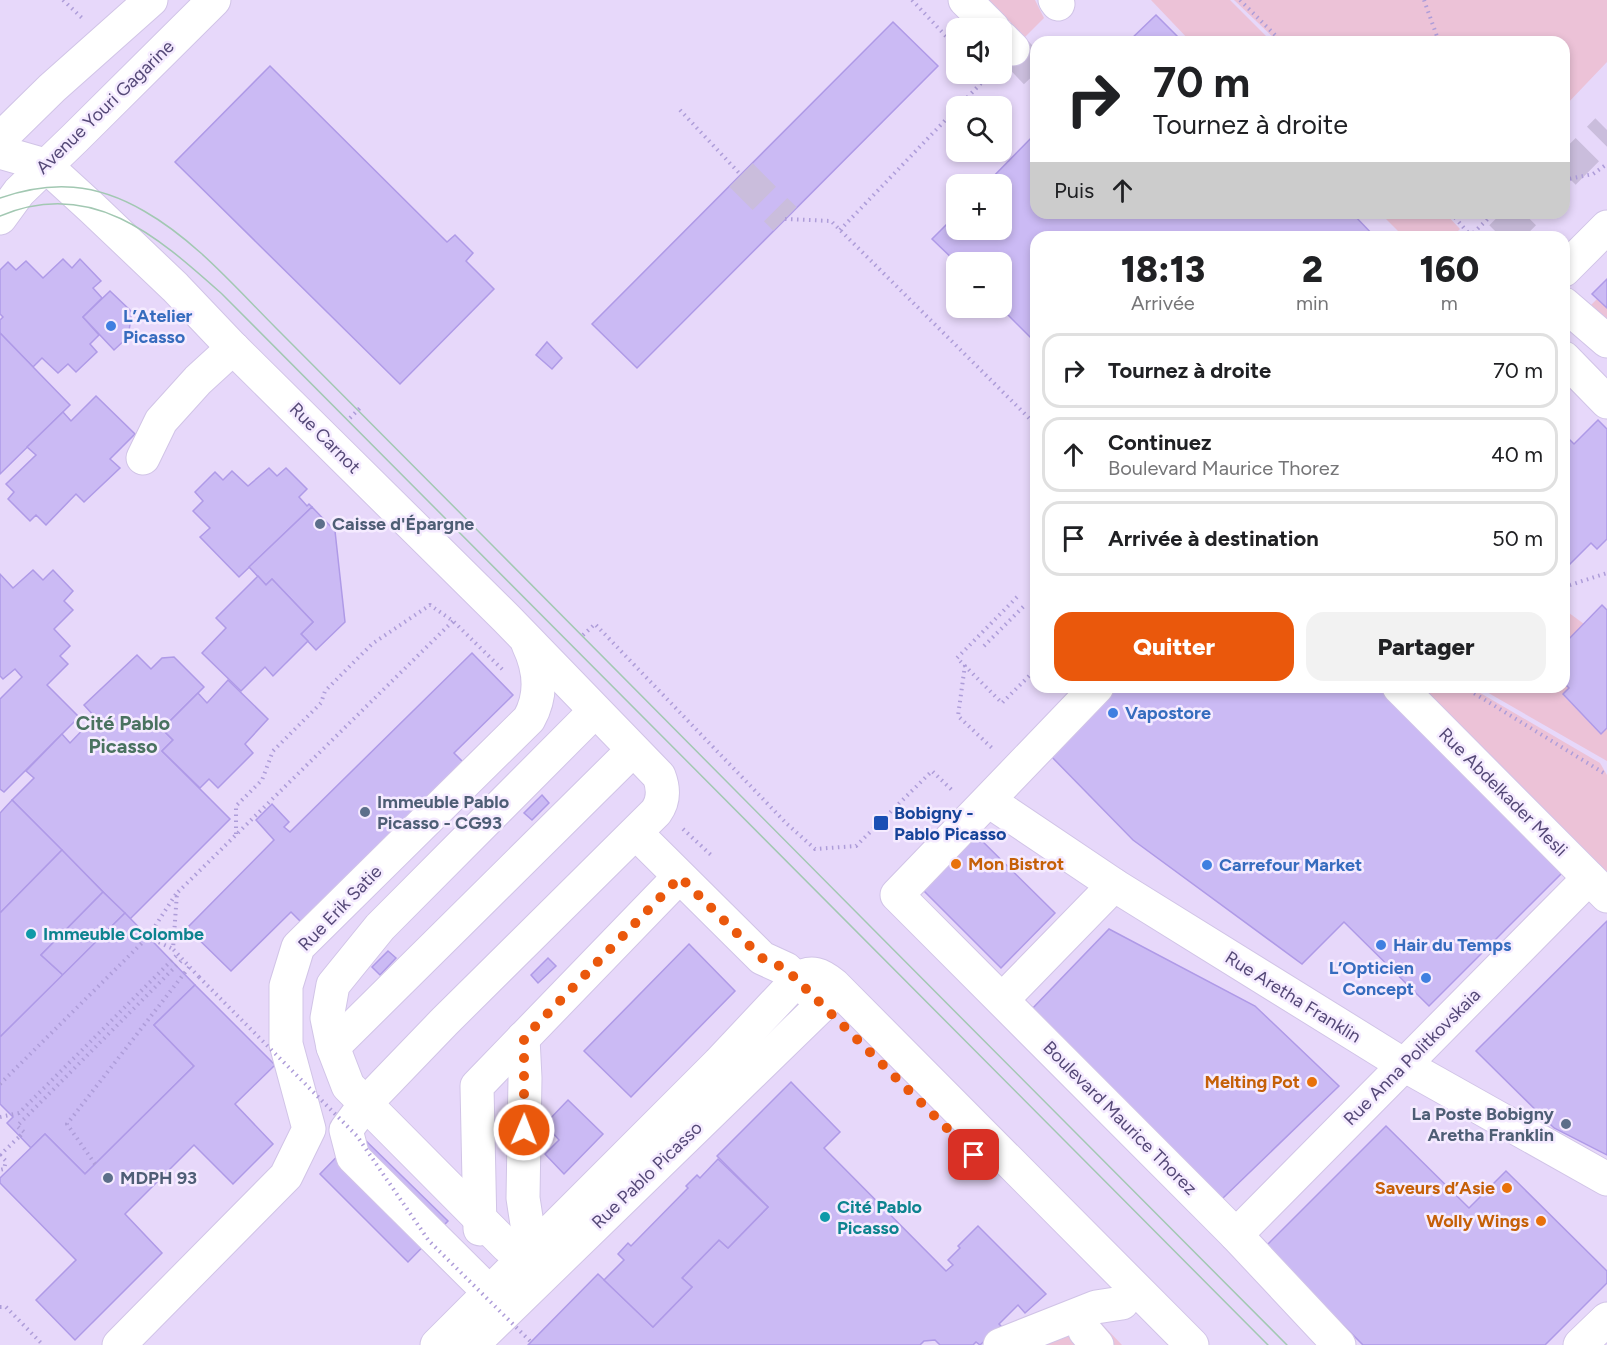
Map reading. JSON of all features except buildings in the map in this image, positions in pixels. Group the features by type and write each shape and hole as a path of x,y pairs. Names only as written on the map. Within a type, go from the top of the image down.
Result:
{"street":[{"path":"0,139 52,88 151,0"},
{"name":"Avenue Youri Gagarine","path":"0,218 19,192 45,165 214,0"},
{"path":"964,0 982,18"},
{"name":"Rue Carnot","path":"0,152 45,165 176,287 233,348 328,439 659,776 663,794 658,809 366,1102 346,1131 353,1157 490,1293"},
{"path":"1570,264 1607,227"},
{"path":"1570,309 1607,341"},
{"path":"143,458 161,421 198,380 233,348"},
{"path":"1570,364 1607,402"},
{"name":"Rue Erik Satie","path":"119,1345 286,1176 309,1130 286,1044 286,986 298,947 529,719 536,703 540,677 526,639"},
{"path":"989,801 1091,693"},
{"name":"Rue Abdelkader Mesli","path":"1405,693 1598,887"},
{"path":"542,1239 507,1246 348,1086 333,1047 327,1018 333,985 380,927 595,711"},
{"path":"333,1047 633,750"},
{"name":"Rue Aretha Franklin","path":"989,801 1114,885 1404,1065 1607,1179"},
{"name":"Boulevard Maurice Thorez","path":"989,801 897,895 1236,1235 1339,1345"},
{"path":"636,833 762,958 786,969 823,1004 1163,1345"},
{"path":"490,1293 479,1217 477,1086 680,877"},
{"path":"1003,999 1114,885"},
{"name":"Rue Anna Politkovskaia","path":"1236,1235 1404,1065 1598,887"},
{"path":"437,1345 726,1056 797,980 806,975 816,974 834,985 1192,1345"},
{"name":"Rue Pablo Picasso","path":"472,1345 823,1004"},
{"path":"524,1038 523,1198 527,1224 542,1239"},
{"path":"1000,1345 1096,1306 1122,1303"},
{"path":"1580,1345 1607,1319"}],"path":[{"path":"912,0 946,36"},
{"path":"1240,0 1276,36"},
{"path":"1424,0 1437,36"},
{"path":"969,96 981,84"},
{"path":"680,110 741,175"},
{"path":"840,230 946,120"},
{"path":"1570,179 1593,174 1607,164"},
{"path":"785,219 831,221 1030,418"},
{"path":"1457,219 1466,231"},
{"path":"1475,231 1488,219"},
{"path":"1570,585 1607,573"},
{"path":"1017,597 957,658 1002,703 1030,675"},
{"path":"0,1084 148,937 177,893 453,621 430,605 372,644 325,691 321,703 273,751 262,780 236,806 236,834"},
{"path":"984,646 1025,605"},
{"path":"582,635 595,624 778,816 815,849 856,846 932,771 956,794"},
{"path":"965,665 958,716 998,754"},
{"path":"1474,693 1607,775"},
{"path":"686,831 711,855"},
{"path":"173,949 177,893"},
{"path":"148,937 173,949 183,958 199,977 357,1136 429,1241 531,1342"},
{"path":"0,1117 19,1113 178,954"},
{"path":"0,1170 4,1169 6,1161 0,1155 24,1132 17,1125 183,958"},
{"path":"95,1164 67,1124 190,966"},
{"path":"0,1307 6,1307 43,1345"}],"shaded area":[{"path":"0,0 1607,0 1607,1345 0,1345"},
{"path":"989,0 1035,0 1044,18 1025,37 1012,24 1012,18 1007,18"},
{"path":"1151,0 1230,0 1266,36 1185,36"},
{"path":"1234,0 1607,0 1607,62 1570,101 1570,36 1272,36"},
{"path":"1386,219 1451,219 1460,229 1458,231 1398,231"},
{"path":"1597,299 1607,308 1607,323 1588,308"},
{"path":"1570,614 1584,624 1570,639"},
{"path":"1418,693 1480,693 1600,763 1607,775 1607,882"},
{"path":"1488,693 1565,693 1563,695 1601,734 1607,728 1607,761"},
{"path":"1097,1319 1122,1345 1033,1345"}],"tunnel":[{"path":"1013,49 1030,67"},
{"path":"1570,167 1607,130"},
{"path":"741,175 785,219"},
{"path":"1507,231 1519,219"}],"tram line":[{"path":"0,198 38,188 74,187 91,190 109,195 144,211 197,250 1287,1345"},
{"path":"0,216 33,206 64,204 94,209 122,219 148,234 222,294 1268,1345"}],"place":[{"name":"L’Atelier Picasso","path":"111,326"},
{"name":"Caisse d'Épargne","path":"320,524"},
{"name":"Vapostore","path":"1113,713"},
{"name":"Immeuble Pablo Picasso - CG93","path":"365,812"},
{"name":"Bobigny - Pablo Picasso","path":"881,823"},
{"name":"Mon Bistrot","path":"956,864"},
{"name":"Carrefour Market","path":"1207,865"},
{"name":"Immeuble Colombe","path":"31,934"},
{"name":"Hair du Temps","path":"1381,945"},
{"name":"L’Opticien Concept","path":"1426,978"},
{"name":"Melting Pot","path":"1312,1082"},
{"name":"La Poste Bobigny Aretha Franklin","path":"1566,1124"},
{"name":"MDPH 93","path":"108,1178"},
{"name":"Saveurs d’Asie","path":"1507,1188"},
{"name":"Cité Pablo Picasso","path":"825,1217"},
{"name":"Wolly Wings","path":"1541,1221"}],"district":[{"name":"Cité Pablo Picasso","path":"123,734"}],"route":[{"path":"524,1130 524,1038 680,877 762,958 786,969 974,1155"}]}
